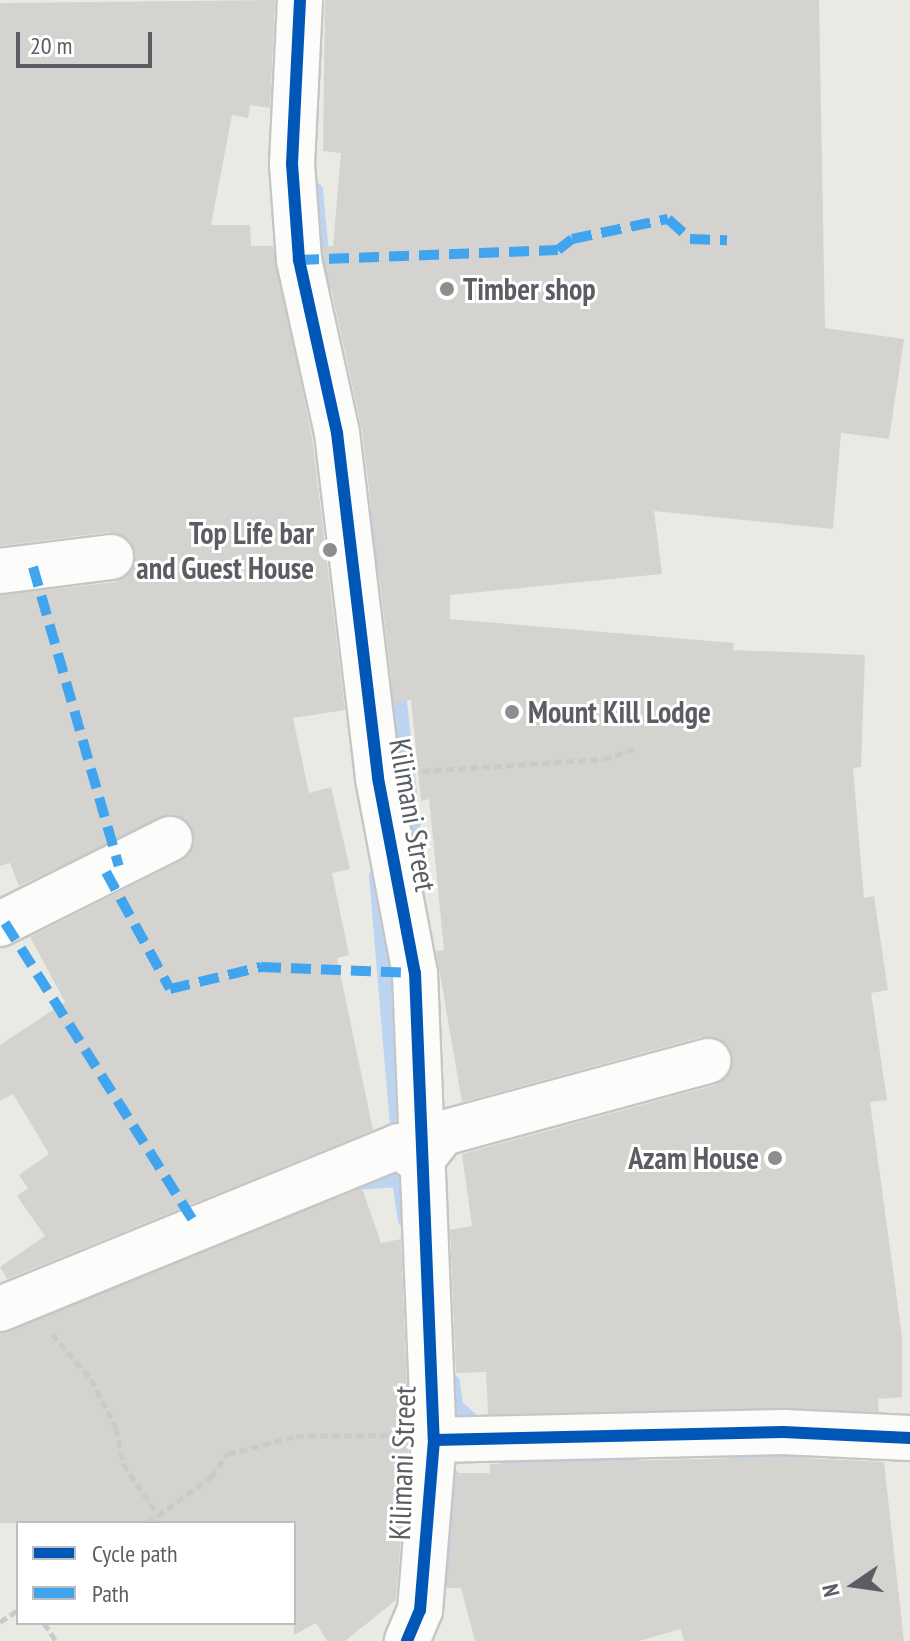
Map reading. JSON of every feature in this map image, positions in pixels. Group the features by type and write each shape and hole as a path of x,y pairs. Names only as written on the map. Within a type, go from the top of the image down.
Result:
{"street":[{"name":"Kilimani Street","path":"300,0 292,164 299,260 337,433 378,778 415,973 420,1162 434,1440 420,1610 407,1641"},
{"path":"0,571 111,557"},
{"path":"0,924 170,839"},
{"path":"11,1304 399,1146 420,1162 443,1133 708,1061"},
{"path":"434,1440 783,1432 910,1438"}],"path":[{"path":"378,778 604,759 638,747"},
{"path":"11,1304 91,1379 116,1428 123,1464 159,1516"},
{"path":"151,1521 211,1477 228,1454 296,1436 434,1440"}],"building":[{"path":"275,0 270,108 250,105 248,118 232,115 211,225 250,225 251,246 273,246 312,437 345,710 293,718 309,793 331,787 350,869 332,873 349,955 337,958 373,1130 7,1279 0,1267 45,1236 17,1196 28,1188 19,1175 49,1154 13,1094 0,1101 0,1045 65,1002 30,937 181,861 195,840 184,819 171,814 19,886 10,863 0,866 0,595 115,582 127,576 136,555 130,541 109,532 0,546 0,3"},
{"path":"325,0 819,0 825,328 904,339 889,439 841,433 833,529 654,511 662,574 450,595 450,619 734,643 733,650 865,655 861,767 853,768 864,898 874,896 888,990 871,993 887,1100 870,1102 902,1336 902,1397 878,1399 879,1412 488,1414 486,1372 456,1373 450,1230 472,1226 462,1154 715,1085 726,1078 732,1055 725,1043 701,1037 462,1102 436,951 444,950 429,799 421,801 411,700 394,703 362,430 324,256 323,246 333,246 341,153 323,151"},
{"path":"362,1188 381,1243 401,1239 409,1439 396,1600 345,1641 327,1641 316,1623 294,1635 296,1521 0,1523 0,1333"},
{"path":"783,1457 884,1462 904,1641 684,1641 681,1629 639,1641 475,1641 461,1588 447,1588 456,1473 490,1473 490,1464"}],"waterway":[{"path":"316,190 325,285"},
{"path":"366,514 380,567"},
{"path":"398,683 420,885"},
{"path":"376,876 397,1127"},
{"path":"342,1184 399,1180 405,1221"},
{"path":"453,1382 456,1406 478,1425"},
{"path":"736,1459 802,1452"},
{"path":"506,1459 607,1458 631,1465"},
{"path":"447,1580 452,1476"}],"marked path":[{"path":"299,260 558,250 572,239 668,219 690,239 727,240"},
{"path":"33,567 119,866"},
{"path":"106,872 170,989 261,967 415,973"},
{"path":"5,923 197,1227"}],"cycle path":[{"path":"300,0 292,164 299,260 337,433 378,778 415,973 434,1440 420,1610 407,1641"},
{"path":"434,1440 783,1432 910,1438"}],"place":[{"name":"Timber shop","path":"447,289"},
{"name":"Top Life bar and Guest House","path":"330,550"},
{"name":"Mount Kill Lodge","path":"512,712"},
{"name":"Azam House","path":"775,1158"}]}
